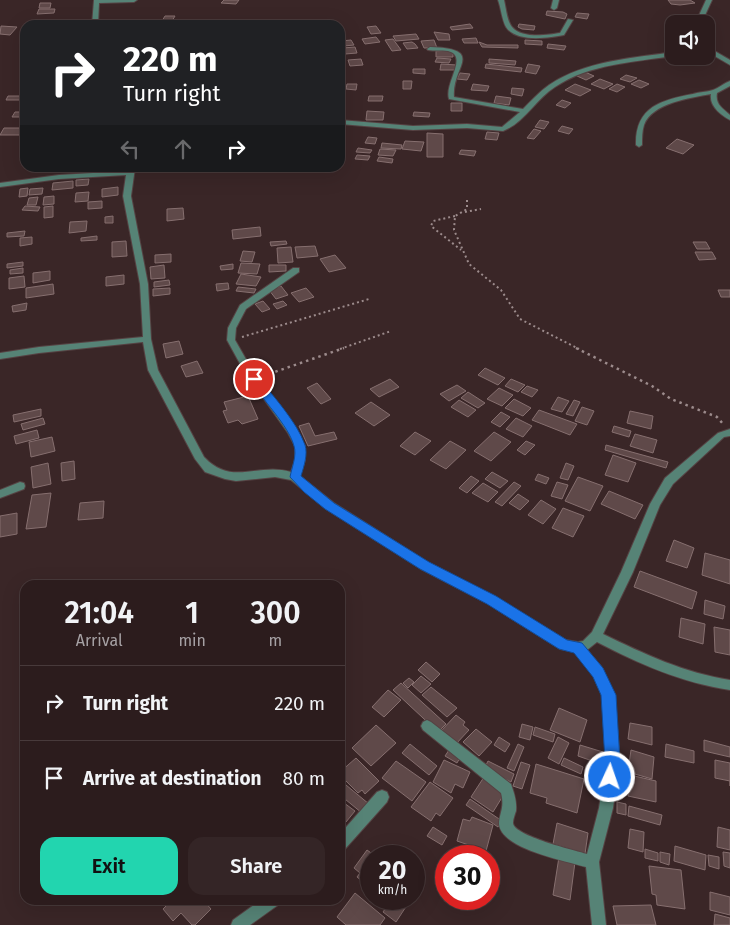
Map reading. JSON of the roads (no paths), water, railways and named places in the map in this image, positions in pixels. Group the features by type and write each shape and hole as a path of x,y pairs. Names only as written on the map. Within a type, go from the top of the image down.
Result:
{"street":[{"path":"95,20 97,0 134,0"},
{"path":"501,0 508,27 517,33 530,36 562,34 570,20"},
{"path":"554,8 556,0"},
{"path":"702,15 709,0"},
{"path":"430,49 450,49 456,52 459,57 460,66 450,91 451,98 526,111"},
{"path":"715,54 730,63"},
{"path":"345,122 412,128 467,126 503,129 526,111 538,97 553,85 574,74 590,68 665,56"},
{"path":"639,145 639,128 649,113 678,99 714,92 730,83"},
{"path":"714,92 712,99 716,106 730,118"},
{"path":"0,185 110,172"},
{"path":"131,172 127,196 144,284 147,339 153,370 194,450 209,469 236,477 275,473 295,477 330,506 424,566 492,600 564,645 578,648 586,645 596,636 627,572 655,504 669,481 721,435 730,432"},
{"path":"295,477 300,460 300,446 292,431 254,379 231,340 232,328 243,307 296,270"},
{"path":"0,356 147,339"},
{"path":"0,494 20,486"},
{"path":"596,636 633,655 667,668 708,681 730,685"},
{"path":"578,648 598,672 608,695 613,761 606,808 592,862 599,925"},
{"path":"427,726 506,789 510,798 506,824 511,834 531,844 592,862"},
{"path":"345,838 382,797"},
{"path":"238,925 266,905"}]}
